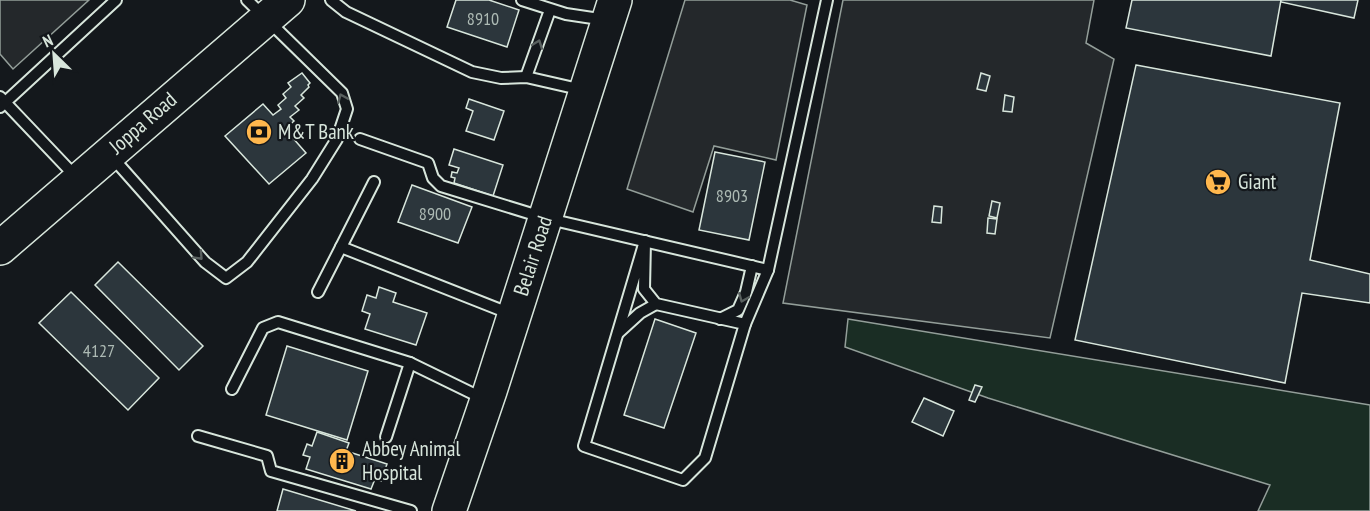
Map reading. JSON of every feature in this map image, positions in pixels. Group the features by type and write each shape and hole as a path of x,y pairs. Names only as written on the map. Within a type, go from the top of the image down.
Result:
{"main road":[{"name":"Joppa Road","path":"0,248 108,154 267,7"},
{"name":"Belair Road","path":"449,511 612,10"}],"lane":[{"path":"78,180 2,102 116,0"},
{"path":"331,0 346,12 472,72 501,78 526,77 586,91"},
{"path":"522,0 550,10 612,10"},
{"path":"645,241 584,446 683,480 705,458 745,324 768,270 827,0"},
{"path":"108,154 205,262 226,278 247,262 312,179 337,139 347,109 342,93 267,7"},
{"path":"526,77 550,10"},
{"path":"360,139 428,163 433,178 441,186 545,218 768,270"},
{"path":"318,292 374,182"},
{"path":"645,241 644,289 656,304 745,324"},
{"path":"341,247 514,316"},
{"path":"720,319 738,310 746,292 752,266"},
{"path":"617,334 640,313 656,304"},
{"path":"232,389 263,328 278,322 410,363 487,400"},
{"path":"386,437 410,363"},
{"path":"198,436 267,456 271,471 411,511"}],"green space":[{"path":"848,319 1370,405 1370,511 1258,511 1270,485 988,398 845,347"}],"shaded area":[{"path":"0,0 89,0 13,69 0,54"},
{"path":"685,0 790,0 807,5 776,160 714,146 693,212 627,189"},
{"path":"843,0 1094,0 1086,43 1114,59 1050,338 783,303"}],"building":[{"path":"456,0 489,0 519,10 507,47 447,27"},
{"path":"1132,0 1281,0 1271,56 1126,28"},
{"path":"1281,0 1358,0 1354,18 1281,2"},
{"name":"Giant","path":"1136,65 1340,103 1310,260 1370,274 1370,303 1302,293 1285,383 1075,340"},
{"name":"M&T Bank","path":"302,73 310,83 309,87 301,95 304,98 295,106 299,110 290,117 294,121 285,129 306,153 269,184 225,136 263,104 273,115 281,109 278,105 286,98 283,94 291,87 288,83"},
{"path":"981,73 990,76 986,91 977,89"},
{"path":"1005,95 1014,97 1012,112 1003,111"},
{"path":"469,99 504,111 494,140 466,131 473,111 466,108"},
{"path":"454,149 503,165 493,196 454,183 455,178 451,177 452,172 457,173 459,168 449,165"},
{"path":"715,152 765,162 749,240 699,230"},
{"path":"412,185 472,207 458,243 398,222"},
{"path":"992,201 1000,203 997,218 989,216"},
{"path":"934,206 942,207 941,223 932,222"},
{"path":"988,218 997,219 995,234 987,233"},
{"path":"118,262 203,346 179,370 95,285"},
{"path":"379,287 396,293 393,302 427,313 416,345 365,329 370,314 362,311 367,295 376,298"},
{"path":"71,292 159,378 128,410 39,323"},
{"path":"655,319 696,333 664,428 624,415"},
{"path":"287,346 368,371 347,440 266,415"},
{"path":"975,385 982,387 975,402 969,400"},
{"path":"924,398 954,411 943,436 912,422"},
{"name":"Abbey Animal Hospital","path":"317,432 349,443 346,451 387,464 381,481 375,479 371,489 306,469 310,457 303,455 307,444 312,446"},
{"path":"283,489 356,511 277,511"}],"place":[{"name":"M&T Bank","path":"259,132"},
{"name":"Giant","path":"1218,182"},
{"name":"Abbey Animal Hospital","path":"342,461"}]}
